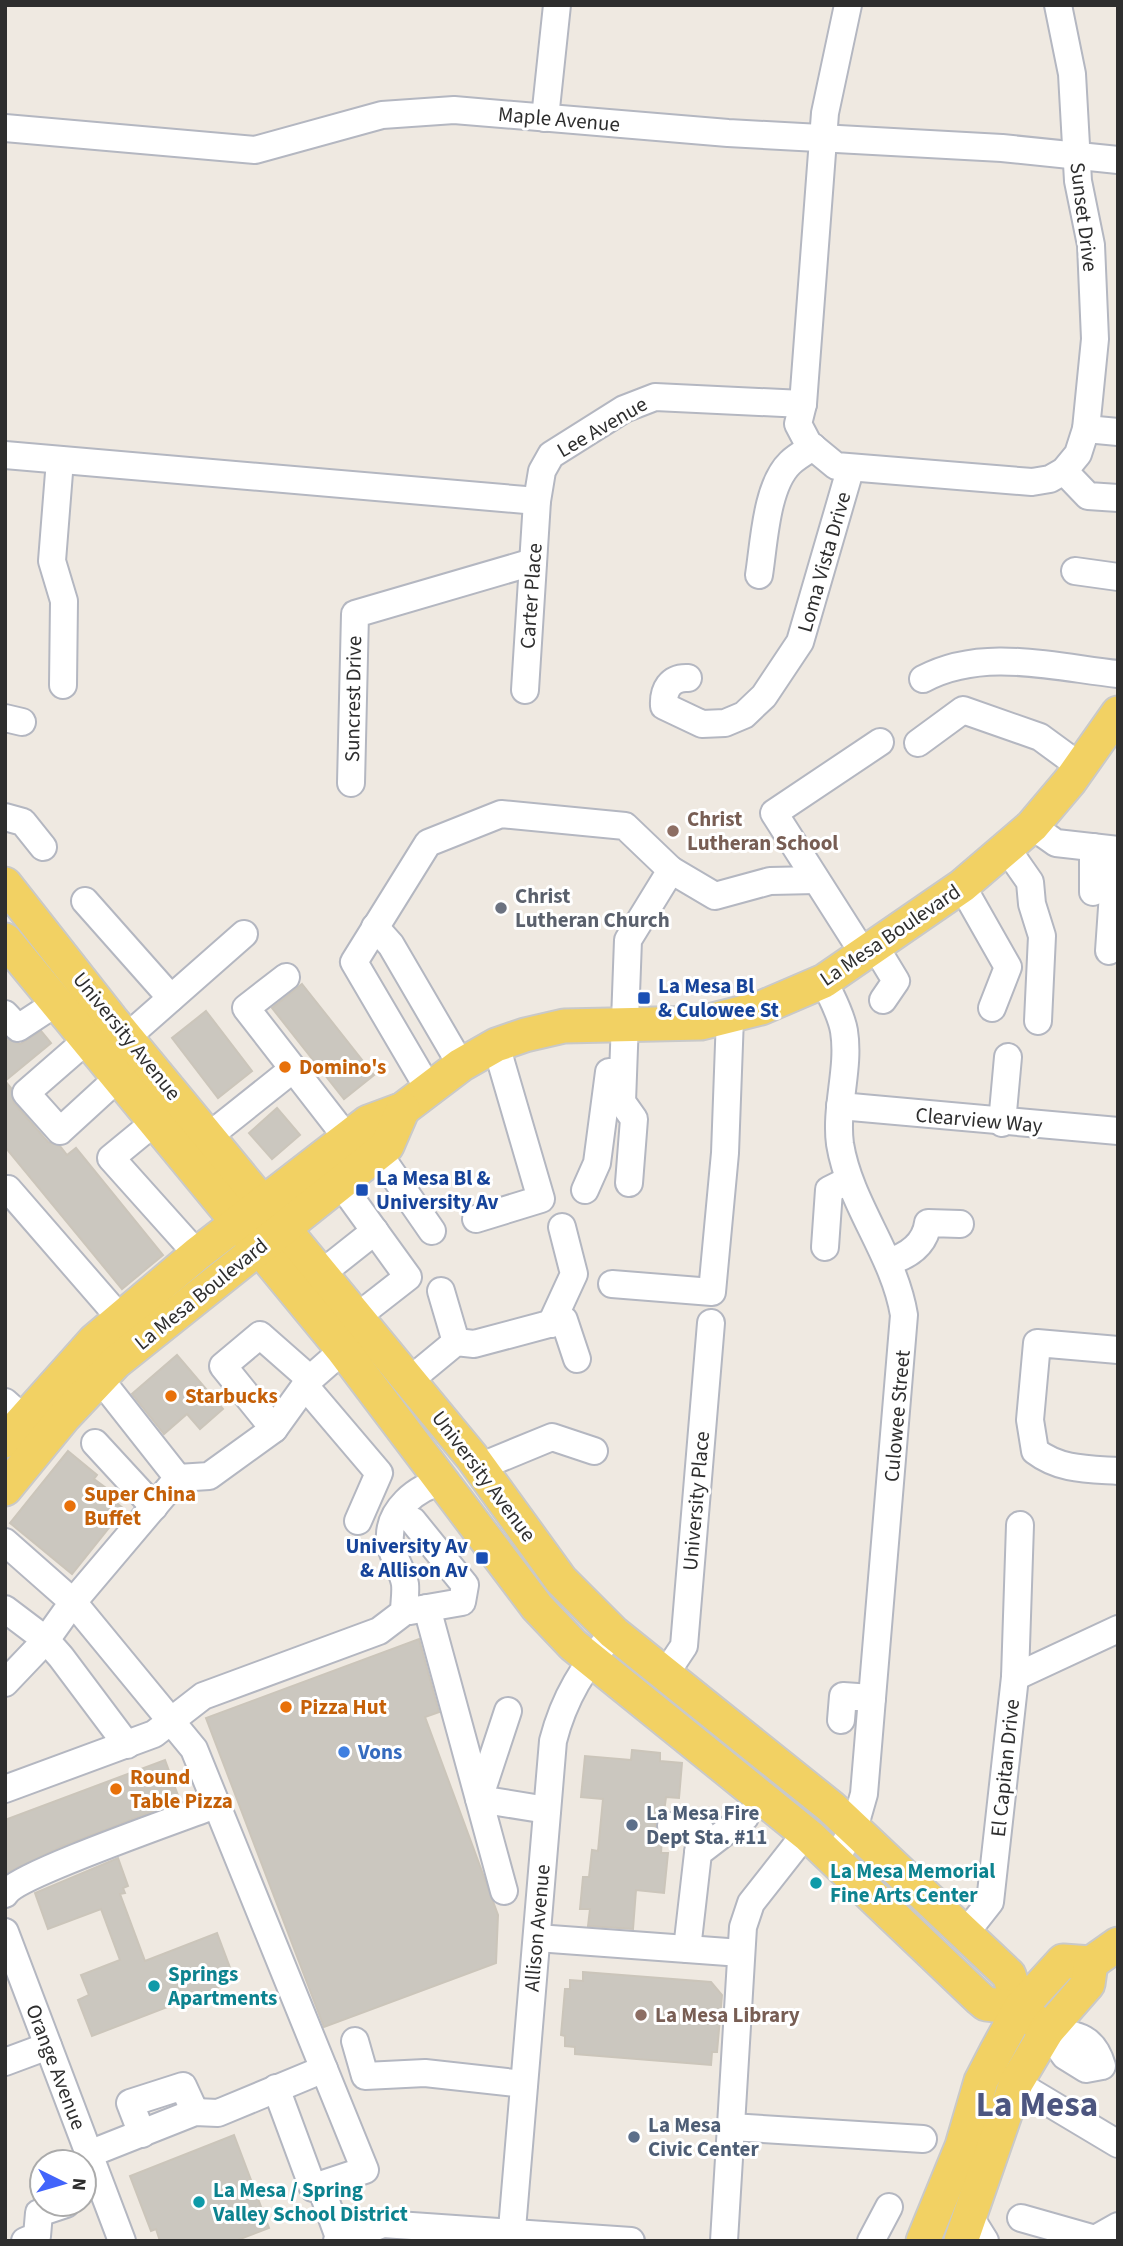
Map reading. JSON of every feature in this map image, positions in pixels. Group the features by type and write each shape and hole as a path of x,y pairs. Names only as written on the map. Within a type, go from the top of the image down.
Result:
{"main road":[{"name":"La Mesa Boulevard","path":"5,1489 64,1417 100,1379 166,1320 347,1138 368,1122 403,1110 428,1088 496,1045 564,1026 670,1026 730,1017 824,981 870,952 962,886 1032,827 1080,767 1118,713"},
{"name":"University Avenue","path":"5,884 209,1136 261,1225 343,1350 537,1607 590,1658 806,1833 986,2004 1020,2008 1009,1975 854,1829 745,1735 614,1633 561,1580 476,1462 322,1273 261,1225 156,1121 5,940"},
{"name":"La Mesa Boulevard","path":"11,1421 94,1341 197,1254 261,1225 340,1183 387,1146 403,1110"},
{"path":"923,2241 962,2146 981,2081 1020,2008 1063,1961 1105,1953"},
{"path":"972,2233 1016,2083 1047,2031 1088,1984 1105,1953"},
{"path":"1020,2008 1047,2031"}],"street":[{"path":"545,118 557,5"},
{"path":"848,5 823,140 803,404 798,424 813,447 836,466 850,470 1032,482 1049,479 1064,471 1078,454 1086,429 1118,432"},
{"name":"Sunset Drive","path":"1058,5 1072,74 1076,156 1090,244 1095,339 1086,429"},
{"name":"Maple Avenue","path":"5,128 255,150 382,115 454,110 823,140 1002,148 1118,160"},
{"name":"Lee Avenue","path":"537,502 542,471 551,455 624,410 655,397 803,404"},
{"path":"759,575 769,513 778,479 789,464 813,447"},
{"path":"5,455 537,502"},
{"path":"60,460 52,561 64,601 63,685"},
{"name":"Loma Vista Drive","path":"688,678 680,677 670,683 663,695 664,706 702,724 725,723 744,715 765,696 800,642 850,470"},
{"path":"1064,471 1087,496 1118,498"},
{"name":"Carter Place","path":"525,690 537,502"},
{"name":"Suncrest Drive","path":"351,783 355,614 533,562"},
{"path":"1075,571 1118,577"},
{"path":"923,679 955,664 1000,661 1118,674"},
{"path":"918,743 963,710 1041,737 1080,767"},
{"path":"880,742 774,813 817,880 895,981 883,1000"},
{"path":"428,1088 354,962 428,843 501,814 625,826 671,870 715,896 770,881 817,880"},
{"path":"5,817 23,822 43,847"},
{"path":"1032,827 1056,843 1109,849"},
{"path":"1007,849 1030,882 1032,904 1042,936 1038,1021"},
{"path":"1093,892 1109,849"},
{"path":"1109,849 1109,951"},
{"path":"585,1190 597,1163 600,1123 609,1086 628,940 671,870"},
{"path":"962,886 1008,967 992,1008"},
{"path":"85,901 171,998"},
{"path":"375,927 391,946 461,1065"},
{"path":"127,1037 244,934"},
{"path":"286,977 246,1009 347,1138"},
{"name":"Culowee Street","path":"824,981 840,1014 845,1033 840,1143 849,1180 900,1292 904,1337 864,1794 854,1829 834,1860"},
{"path":"5,1014 18,1028 56,1003"},
{"path":"612,1284 712,1292 724,1153 730,1017"},
{"path":"618,1025 622,1102 634,1119 629,1183"},
{"path":"88,1039 26,1093 60,1131 119,1077"},
{"path":"476,1219 541,1199 496,1045"},
{"path":"1002,1123 1008,1057"},
{"path":"209,1136 293,1069"},
{"name":"Clearview Way","path":"840,1106 1002,1123 1118,1131"},
{"path":"156,1121 111,1158 197,1254"},
{"path":"378,1153 432,1231"},
{"path":"825,1247 829,1189 849,1180"},
{"path":"340,1183 408,1278 358,1316"},
{"path":"5,1189 8,1189 120,1318"},
{"path":"888,1262 908,1255 926,1235 928,1223 960,1224"},
{"path":"551,1324 575,1275 562,1227"},
{"path":"322,1273 375,1231"},
{"path":"441,1291 456,1342"},
{"path":"410,1380 456,1342 474,1344 564,1320 577,1359"},
{"name":"University Place","path":"666,1673 684,1646 710,1323"},
{"path":"274,1429 223,1366 260,1335 308,1382 379,1473 358,1521"},
{"path":"1118,1350 1037,1343 1030,1420 1035,1451 1051,1463 1069,1468 1118,1471"},
{"path":"5,1682 46,1640 73,1602 178,1478 209,1476 274,1429 308,1382 343,1350"},
{"path":"100,1379 178,1478"},
{"path":"504,1891 479,1799 416,1610 396,1562 390,1541 393,1524 412,1494 427,1485 444,1481 476,1462 552,1437 594,1451"},
{"path":"95,1443 153,1507"},
{"path":"396,1562 413,1521 421,1509 436,1498 444,1481"},
{"path":"5,1789 154,1734 172,1723 203,1696 379,1631 416,1610 462,1602 465,1585 413,1521"},
{"name":"El Capitan Drive","path":"964,1935 990,1902 1015,1677 1020,1525"},
{"path":"5,1542 73,1602 194,1749 365,2170 313,2188 276,2088"},
{"path":"5,1609 46,1640 127,1745"},
{"name":"El Capitan Drive","path":"1015,1677 1118,1629"},
{"name":"Allison Avenue","path":"511,2237 553,1741 558,1722 590,1658 614,1633"},
{"path":"841,1720 843,1696 872,1698"},
{"path":"479,1799 508,1711"},
{"path":"479,1799 548,1810"},
{"path":"5,1894 10,1886 40,1872 215,1805"},
{"path":"698,1853 745,1817"},
{"path":"671,1826 701,1831 687,1949"},
{"path":"724,2241 743,1927 751,1903 806,1833"},
{"name":"Orange Avenue","path":"5,1932 87,2148"},
{"path":"537,1938 741,1953"},
{"path":"1047,2031 1065,2056 1086,2069 1110,2072"},
{"path":"355,2041 365,2076 425,2073 524,2084"},
{"path":"5,2062 48,2046"},
{"path":"98,2151 142,2134 130,2103 183,2086 195,2112 218,2112 324,2069"},
{"path":"1016,2083 1118,2144"},
{"path":"731,2127 923,2139"},
{"path":"320,2185 339,2240 383,2224 511,2237 631,2241"},
{"name":"Orange Avenue","path":"98,2202 122,2241"},
{"path":"871,2241 889,2207"},
{"path":"25,2241 37,2235 39,2218"},
{"path":"1021,2218 1095,2239 1118,2226"}],"building":[{"path":"302,984 374,1075 344,1099 272,1008"},
{"path":"206,1011 252,1071 218,1098 172,1038"},
{"path":"41,1031 51,1043 5,1081 5,1037 20,1044"},
{"path":"5,1081 11,1088 14,1103 48,1142 60,1146 67,1155 76,1148 163,1255 122,1289 5,1147"},
{"path":"277,1108 300,1135 272,1159 249,1133"},
{"path":"177,1355 223,1409 200,1429 187,1414 164,1434 132,1394"},
{"path":"68,1451 97,1475 94,1479 106,1488 103,1492 124,1509 72,1574 10,1523"},
{"path":"419,1639 439,1712 425,1717 498,1915 496,1963 324,2027 206,1718"},
{"name":"La Mesa Fire Dept Sta. #11","path":"632,1750 660,1753 660,1761 682,1763 679,1798 666,1797 664,1812 655,1824 662,1839 661,1853 668,1853 664,1893 636,1890 633,1929 588,1926 590,1909 580,1909 583,1877 589,1877 592,1850 598,1851 603,1799 581,1797 585,1756 631,1760"},
{"path":"165,1760 180,1801 63,1846 5,1874 5,1820"},
{"name":"Springs Apartments","path":"118,1858 128,1886 123,1888 125,1893 120,1894 145,1961 217,1933 235,1981 92,2036 78,2000 89,1995 81,1975 120,1960 101,1909 48,1929 35,1893"},
{"name":"La Mesa Library","path":"583,1972 711,1982 722,1995 717,2052 712,2052 711,2065 575,2054 575,2047 565,2046 565,2036 561,2035 565,1989 570,1989 570,1980 583,1981"},
{"name":"La Mesa / Spring Valley School District","path":"234,2135 269,2228 235,2241 160,2241 156,2229 151,2231 130,2176"}],"place":[{"name":"Christ Lutheran School","path":"673,831"},
{"name":"Christ Lutheran Church","path":"501,908"},
{"name":"La Mesa Bl & Culowee St","path":"644,998"},
{"name":"Domino's","path":"285,1067"},
{"name":"La Mesa Bl & University Av","path":"362,1190"},
{"name":"Starbucks","path":"171,1396"},
{"name":"Super China Buffet","path":"70,1506"},
{"name":"University Av & Allison Av","path":"482,1558"},
{"name":"Pizza Hut","path":"286,1707"},
{"name":"Vons","path":"344,1752"},
{"name":"Round Table Pizza","path":"116,1789"},
{"name":"La Mesa Fire Dept Sta. #11","path":"632,1825"},
{"name":"La Mesa Memorial Fine Arts Center","path":"816,1883"},
{"name":"Springs Apartments","path":"154,1986"},
{"name":"La Mesa Library","path":"641,2015"},
{"name":"La Mesa Civic Center","path":"634,2137"},
{"name":"La Mesa / Spring Valley School District","path":"199,2202"}],"district":[{"name":"La Mesa","path":"1037,2105"}]}
